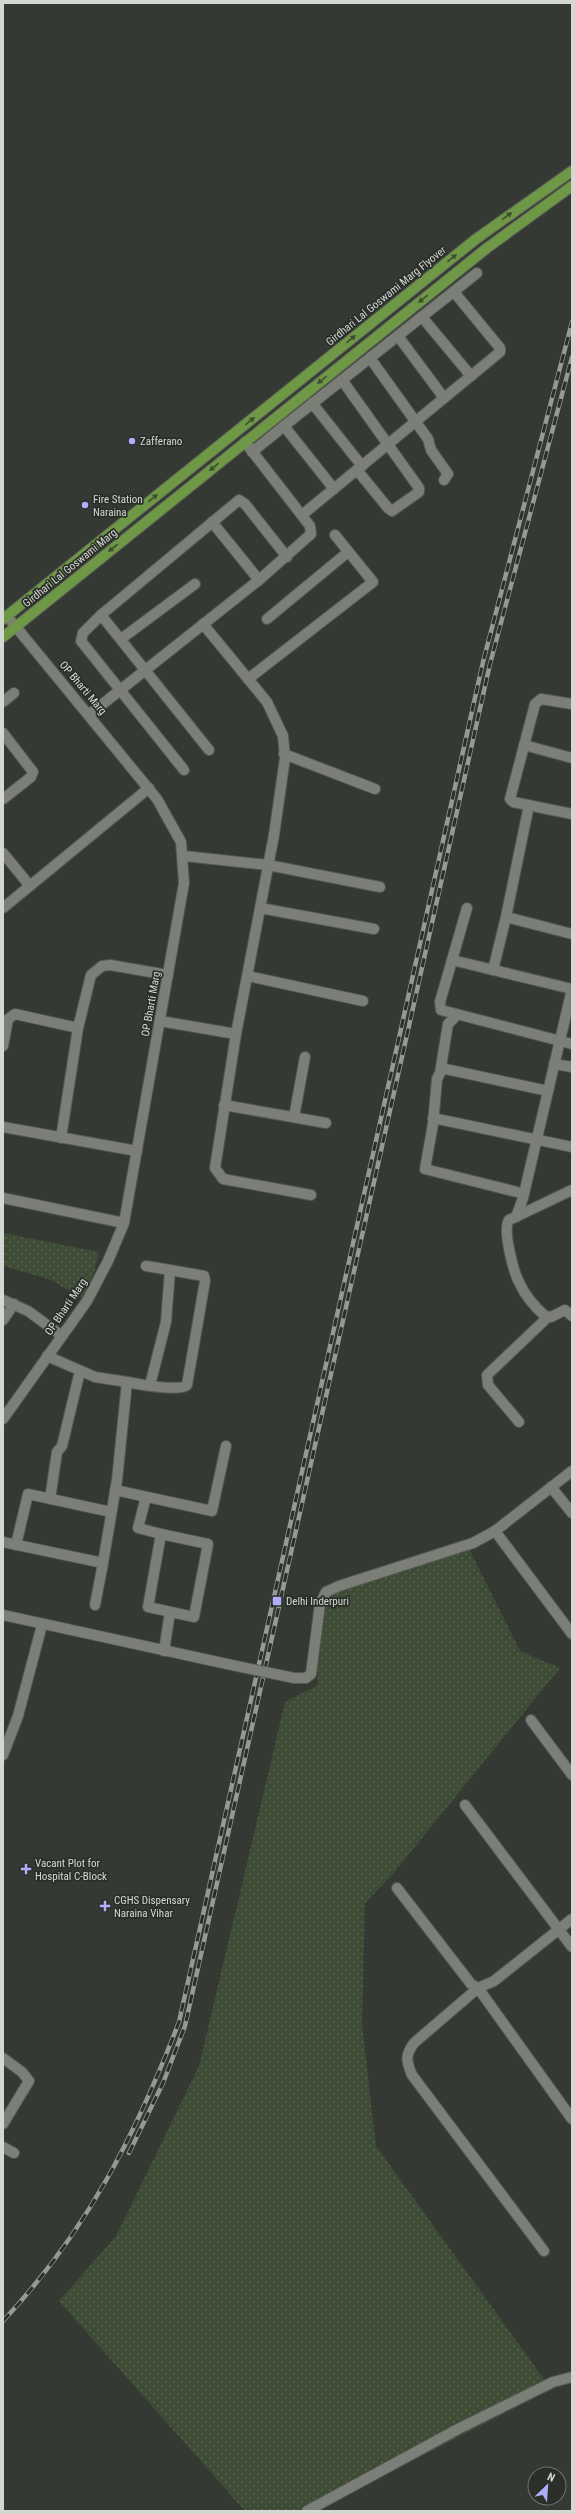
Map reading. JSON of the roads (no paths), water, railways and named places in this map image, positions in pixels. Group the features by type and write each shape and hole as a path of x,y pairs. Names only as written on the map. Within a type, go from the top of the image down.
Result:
{"main road":[{"name":"Girdhari Lal Goswami Marg Flyover","path":"219,445 476,239 572,171"},
{"path":"245,442 487,248 572,186"},
{"name":"Girdhari Lal Goswami Marg","path":"3,637 245,442"},
{"name":"Girdhari Lal Goswami Marg","path":"5,618 219,445"}],"street":[{"path":"252,452 312,403 477,274"},
{"path":"302,515 498,354 500,348 454,292"},
{"path":"422,317 471,376"},
{"path":"398,336 444,398"},
{"path":"370,358 429,440 431,450 448,474 444,480"},
{"path":"312,403 388,508 392,511 417,494 419,488 342,380"},
{"path":"284,426 334,489"},
{"path":"90,714 259,580 287,557 311,534 310,526 245,442"},
{"path":"184,770 81,641 83,633 101,615 236,501 242,501 287,557"},
{"path":"212,522 259,580"},
{"path":"248,679 373,582 335,535"},
{"path":"267,619 348,552"},
{"path":"121,639 195,584"},
{"path":"101,615 146,669 209,750"},
{"name":"OP Bharti Marg","path":"3,1419 90,1294 108,1261 124,1222 184,883 184,856 181,842 149,788 90,714 15,627 5,618"},
{"path":"203,624 267,702 279,723 283,736 284,754 268,865 236,1034 215,1168 219,1176 223,1179 311,1195"},
{"path":"3,702 14,693"},
{"path":"572,704 541,699 537,701 510,799 513,802 572,814"},
{"path":"3,733 33,772 31,777 3,799"},
{"path":"524,745 572,758"},
{"path":"284,754 375,789"},
{"path":"3,908 149,788"},
{"path":"493,970 506,917 529,805"},
{"path":"3,853 30,886"},
{"path":"184,856 268,865 380,887"},
{"path":"260,908 374,929"},
{"path":"467,908 439,1007 443,1012 572,1044"},
{"path":"506,917 572,934"},
{"path":"452,960 572,989 537,1141 523,1198 516,1217"},
{"path":"61,1138 78,1028 91,975 102,966 110,965 168,975"},
{"path":"248,976 363,1001"},
{"path":"3,1046 8,1019 15,1014 78,1028"},
{"path":"457,1015 448,1024 441,1068 437,1079 425,1169 521,1194 523,1198"},
{"path":"160,1021 236,1034"},
{"path":"294,1117 305,1057"},
{"path":"554,1064 572,1067"},
{"path":"441,1068 548,1091"},
{"path":"224,1105 326,1123"},
{"path":"433,1118 572,1148"},
{"path":"3,1127 137,1151"},
{"path":"548,1318 542,1313 519,1283 506,1230 509,1220 572,1190"},
{"path":"3,1198 124,1222"},
{"path":"47,1356 95,1377 180,1388 187,1386 205,1278 202,1275 146,1266"},
{"path":"150,1385 166,1322 170,1270"},
{"path":"3,1300 28,1311 62,1336"},
{"path":"3,1320 14,1304"},
{"path":"519,1422 488,1385 487,1375 548,1318 563,1310 572,1316"},
{"path":"50,1499 58,1452 62,1446 80,1371"},
{"path":"95,1605 115,1490 127,1382"},
{"path":"115,1490 212,1511 226,1446"},
{"path":"3,1615 42,1625 164,1651 294,1678 306,1678 311,1674 320,1604 326,1592 339,1586 473,1543 495,1530 572,1471"},
{"path":"551,1487 572,1513"},
{"path":"16,1544 28,1494 111,1512"},
{"path":"146,1497 138,1528 208,1544 194,1617 148,1607 161,1534"},
{"path":"495,1530 572,1634"},
{"path":"3,1542 103,1562"},
{"path":"164,1651 170,1612"},
{"path":"3,1756 18,1716 42,1625"},
{"path":"531,1720 572,1775"},
{"path":"465,1805 572,1947"},
{"path":"397,1888 471,1984 478,1988 572,2119"},
{"path":"544,2251 412,2075 406,2061 407,2053 414,2043 478,1988 494,1981 572,1919"},
{"path":"3,2058 22,2072 28,2081 7,2108 3,2124"},
{"path":"3,2147 14,2153"},
{"path":"308,2511 458,2429 553,2382 572,2377"}],"railway":[{"path":"3,2321 33,2287 60,2252 84,2217 106,2180 145,2104 179,2022 483,662 572,322"},
{"path":"129,2153 163,2083 185,2026 490,664 572,357"}],"place":[{"name":"Zafferano","path":"132,441"},
{"name":"Fire Station Naraina","path":"85,505"},
{"name":"Delhi Inderpuri","path":"277,1601"},
{"name":"Vacant Plot for Hospital C-Block","path":"26,1869"},
{"name":"CGHS Dispensary Naraina Vihar","path":"105,1906"}]}
